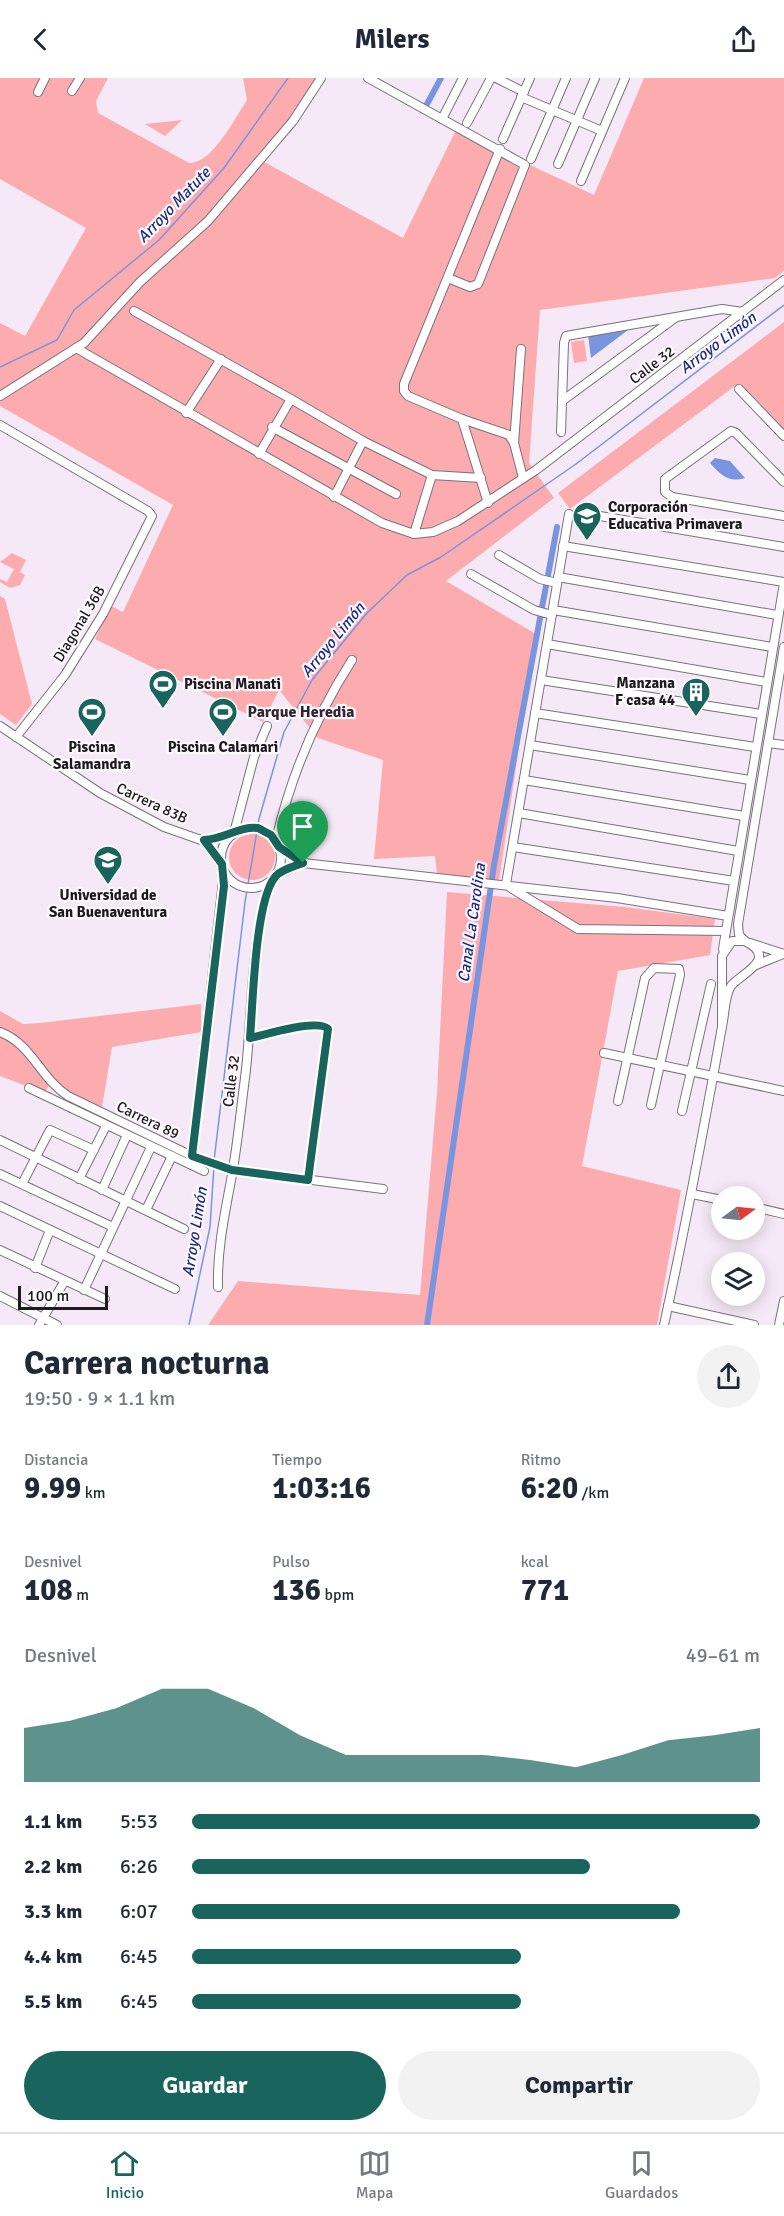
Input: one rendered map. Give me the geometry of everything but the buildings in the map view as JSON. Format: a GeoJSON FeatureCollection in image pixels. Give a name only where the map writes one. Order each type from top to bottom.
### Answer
{"type":"FeatureCollection","features":[{"type":"Feature","properties":{"kind":"street"},"geometry":{"type":"LineString","coordinates":[[38,92],[45,78]]}},
{"type":"Feature","properties":{"kind":"street"},"geometry":{"type":"LineString","coordinates":[[72,91],[80,78]]}},
{"type":"Feature","properties":{"kind":"street"},"geometry":{"type":"LineString","coordinates":[[0,396],[76,348],[140,282],[227,200],[293,121],[321,78]]}},
{"type":"Feature","properties":{"kind":"street"},"geometry":{"type":"LineString","coordinates":[[368,78],[522,161],[524,170],[475,287],[448,278]]}},
{"type":"Feature","properties":{"kind":"street"},"geometry":{"type":"LineString","coordinates":[[442,119],[463,78]]}},
{"type":"Feature","properties":{"kind":"street"},"geometry":{"type":"LineString","coordinates":[[467,123],[491,78]]}},
{"type":"Feature","properties":{"kind":"street"},"geometry":{"type":"LineString","coordinates":[[496,78],[552,110],[602,131]]}},
{"type":"Feature","properties":{"kind":"street"},"geometry":{"type":"LineString","coordinates":[[503,139],[530,78]]}},
{"type":"Feature","properties":{"kind":"street"},"geometry":{"type":"LineString","coordinates":[[531,159],[566,78]]}},
{"type":"Feature","properties":{"kind":"street"},"geometry":{"type":"LineString","coordinates":[[558,164],[595,78]]}},
{"type":"Feature","properties":{"kind":"street"},"geometry":{"type":"LineString","coordinates":[[581,181],[625,78]]}},
{"type":"Feature","properties":{"kind":"street"},"geometry":{"type":"LineString","coordinates":[[500,149],[404,384],[404,391],[408,396],[462,420],[509,435],[514,443],[523,478]]}},
{"type":"Feature","properties":{"kind":"street","name":"Calle 32"},"geometry":{"type":"LineString","coordinates":[[414,534],[434,532],[488,502],[536,470],[784,280]]}},
{"type":"Feature","properties":{"kind":"street"},"geometry":{"type":"LineString","coordinates":[[561,432],[566,336],[722,309],[743,312]]}},
{"type":"Feature","properties":{"kind":"street"},"geometry":{"type":"LineString","coordinates":[[134,311],[363,441],[432,475],[481,478]]}},
{"type":"Feature","properties":{"kind":"street"},"geometry":{"type":"LineString","coordinates":[[562,401],[677,317]]}},
{"type":"Feature","properties":{"kind":"street"},"geometry":{"type":"LineString","coordinates":[[76,348],[186,413],[382,523],[414,534],[432,475]]}},
{"type":"Feature","properties":{"kind":"street"},"geometry":{"type":"LineString","coordinates":[[514,443],[521,349]]}},
{"type":"Feature","properties":{"kind":"street"},"geometry":{"type":"LineString","coordinates":[[186,413],[221,359]]}},
{"type":"Feature","properties":{"kind":"street"},"geometry":{"type":"LineString","coordinates":[[740,389],[784,436]]}},
{"type":"Feature","properties":{"kind":"street"},"geometry":{"type":"LineString","coordinates":[[258,454],[272,427],[291,399]]}},
{"type":"Feature","properties":{"kind":"street"},"geometry":{"type":"LineString","coordinates":[[462,420],[488,502]]}},
{"type":"Feature","properties":{"kind":"street","name":"Diagonal 36B"},"geometry":{"type":"LineString","coordinates":[[0,425],[148,511],[152,516],[103,614],[65,675],[16,737]]}},
{"type":"Feature","properties":{"kind":"street"},"geometry":{"type":"LineString","coordinates":[[272,427],[396,494]]}},
{"type":"Feature","properties":{"kind":"street"},"geometry":{"type":"LineString","coordinates":[[784,482],[736,433],[731,431],[688,461],[665,479],[663,484],[665,492],[672,497],[784,516]]}},
{"type":"Feature","properties":{"kind":"street"},"geometry":{"type":"LineString","coordinates":[[334,497],[363,441]]}},
{"type":"Feature","properties":{"kind":"street"},"geometry":{"type":"LineString","coordinates":[[582,513],[784,547]]}},
{"type":"Feature","properties":{"kind":"street"},"geometry":{"type":"LineString","coordinates":[[503,884],[513,847],[547,644],[551,580],[563,546],[569,514]]}},
{"type":"Feature","properties":{"kind":"street"},"geometry":{"type":"LineString","coordinates":[[563,546],[784,582],[768,667],[723,950],[722,1027]]}},
{"type":"Feature","properties":{"kind":"street"},"geometry":{"type":"LineString","coordinates":[[499,555],[551,580],[777,615]]}},
{"type":"Feature","properties":{"kind":"street"},"geometry":{"type":"LineString","coordinates":[[471,574],[534,610],[772,647]]}},
{"type":"Feature","properties":{"kind":"street"},"geometry":{"type":"LineString","coordinates":[[547,644],[766,682]]}},
{"type":"Feature","properties":{"kind":"street"},"geometry":{"type":"LineString","coordinates":[[756,965],[757,954],[740,935],[738,924],[784,647]]}},
{"type":"Feature","properties":{"kind":"street"},"geometry":{"type":"LineString","coordinates":[[275,877],[281,861],[278,843],[289,786],[330,695],[352,660]]}},
{"type":"Feature","properties":{"kind":"street"},"geometry":{"type":"LineString","coordinates":[[768,667],[780,669]]}},
{"type":"Feature","properties":{"kind":"street"},"geometry":{"type":"LineString","coordinates":[[541,680],[761,714]]}},
{"type":"Feature","properties":{"kind":"street"},"geometry":{"type":"LineString","coordinates":[[535,713],[755,747]]}},
{"type":"Feature","properties":{"kind":"street","name":"Carrera 83B"},"geometry":{"type":"LineString","coordinates":[[0,726],[133,812],[164,827],[204,840],[232,834]]}},
{"type":"Feature","properties":{"kind":"street"},"geometry":{"type":"LineString","coordinates":[[223,868],[222,849],[232,834],[254,757],[267,726]]}},
{"type":"Feature","properties":{"kind":"street"},"geometry":{"type":"LineString","coordinates":[[768,743],[784,745]]}},
{"type":"Feature","properties":{"kind":"street"},"geometry":{"type":"LineString","coordinates":[[530,745],[750,780]]}},
{"type":"Feature","properties":{"kind":"street"},"geometry":{"type":"LineString","coordinates":[[524,780],[744,816]]}},
{"type":"Feature","properties":{"kind":"street"},"geometry":{"type":"LineString","coordinates":[[519,813],[738,851]]}},
{"type":"Feature","properties":{"kind":"street"},"geometry":{"type":"LineString","coordinates":[[232,834],[243,829],[265,831],[303,863],[503,884],[728,916]]}},
{"type":"Feature","properties":{"kind":"street"},"geometry":{"type":"LineString","coordinates":[[204,840],[237,885],[255,888],[303,863]]}},
{"type":"Feature","properties":{"kind":"street"},"geometry":{"type":"LineString","coordinates":[[513,847],[734,881]]}},
{"type":"Feature","properties":{"kind":"street","name":"Calle 32"},"geometry":{"type":"LineString","coordinates":[[195,1157],[223,868]]}},
{"type":"Feature","properties":{"kind":"street","name":"Calle 32"},"geometry":{"type":"LineString","coordinates":[[218,1287],[219,1237],[250,1038],[258,945],[265,903],[275,877]]}},
{"type":"Feature","properties":{"kind":"street"},"geometry":{"type":"LineString","coordinates":[[503,884],[578,929],[726,931]]}},
{"type":"Feature","properties":{"kind":"street"},"geometry":{"type":"LineString","coordinates":[[723,950],[732,941],[747,942],[784,954]]}},
{"type":"Feature","properties":{"kind":"street"},"geometry":{"type":"LineString","coordinates":[[664,1325],[715,1077],[730,987],[756,965],[784,954]]}},
{"type":"Feature","properties":{"kind":"street"},"geometry":{"type":"LineString","coordinates":[[722,962],[732,975],[743,976]]}},
{"type":"Feature","properties":{"kind":"street"},"geometry":{"type":"LineString","coordinates":[[618,1101],[649,971],[669,967],[679,969],[680,975],[651,1105]]}},
{"type":"Feature","properties":{"kind":"street"},"geometry":{"type":"LineString","coordinates":[[682,1111],[711,984]]}},
{"type":"Feature","properties":{"kind":"street"},"geometry":{"type":"LineString","coordinates":[[250,1038],[306,1026],[320,1025],[328,1029],[308,1180]]}},
{"type":"Feature","properties":{"kind":"street","name":"Carrera 89"},"geometry":{"type":"LineString","coordinates":[[0,1032],[22,1044],[50,1083],[68,1096],[195,1157],[230,1169],[383,1189]]}},
{"type":"Feature","properties":{"kind":"street"},"geometry":{"type":"LineString","coordinates":[[604,1053],[627,1056],[784,1091]]}},
{"type":"Feature","properties":{"kind":"street"},"geometry":{"type":"LineString","coordinates":[[29,1088],[204,1171]]}},
{"type":"Feature","properties":{"kind":"street"},"geometry":{"type":"LineString","coordinates":[[79,1179],[106,1126]]}},
{"type":"Feature","properties":{"kind":"street"},"geometry":{"type":"LineString","coordinates":[[22,1184],[50,1130],[94,1150]]}},
{"type":"Feature","properties":{"kind":"street"},"geometry":{"type":"LineString","coordinates":[[102,1190],[127,1135]]}},
{"type":"Feature","properties":{"kind":"street"},"geometry":{"type":"LineString","coordinates":[[0,1140],[184,1229]]}},
{"type":"Feature","properties":{"kind":"street"},"geometry":{"type":"LineString","coordinates":[[84,1290],[151,1147]]}},
{"type":"Feature","properties":{"kind":"street"},"geometry":{"type":"LineString","coordinates":[[146,1210],[172,1156]]}},
{"type":"Feature","properties":{"kind":"street"},"geometry":{"type":"LineString","coordinates":[[0,1174],[112,1227]]}},
{"type":"Feature","properties":{"kind":"street"},"geometry":{"type":"LineString","coordinates":[[692,1194],[711,1198]]}},
{"type":"Feature","properties":{"kind":"street"},"geometry":{"type":"LineString","coordinates":[[0,1206],[175,1289]]}},
{"type":"Feature","properties":{"kind":"street"},"geometry":{"type":"LineString","coordinates":[[765,1210],[784,1214]]}},
{"type":"Feature","properties":{"kind":"street"},"geometry":{"type":"LineString","coordinates":[[36,1268],[50,1230]]}},
{"type":"Feature","properties":{"kind":"street"},"geometry":{"type":"LineString","coordinates":[[0,1251],[105,1299]]}},
{"type":"Feature","properties":{"kind":"street"},"geometry":{"type":"LineString","coordinates":[[41,1321],[64,1282]]}},
{"type":"Feature","properties":{"kind":"street"},"geometry":{"type":"LineString","coordinates":[[0,1296],[41,1321],[57,1325]]}},
{"type":"Feature","properties":{"kind":"street"},"geometry":{"type":"LineString","coordinates":[[778,1325],[784,1301]]}},
{"type":"Feature","properties":{"kind":"street"},"geometry":{"type":"LineString","coordinates":[[668,1306],[754,1325]]}},
{"type":"Feature","properties":{"kind":"shaded area"},"geometry":{"type":"Polygon","coordinates":[[[0,78],[108,78],[96,101],[98,113],[189,163],[198,161],[214,148],[247,100],[243,78],[318,78],[303,107],[257,158],[403,238],[456,130],[594,195],[644,78],[784,78],[784,271],[775,278],[540,310],[529,463],[554,498],[446,581],[536,634],[499,881],[437,874],[435,856],[374,859],[383,760],[318,738],[279,690],[263,722],[95,639],[111,606],[123,612],[173,505],[0,406],[0,323],[25,336],[86,228],[0,179],[0,78]]]}},
{"type":"Feature","properties":{"kind":"shaded area"},"geometry":{"type":"Polygon","coordinates":[[[182,120],[165,136],[145,124],[182,120]]]}},
{"type":"Feature","properties":{"kind":"shaded area"},"geometry":{"type":"Polygon","coordinates":[[[784,322],[784,429],[741,384],[735,386],[570,509],[558,493],[784,322]]]}},
{"type":"Feature","properties":{"kind":"shaded area"},"geometry":{"type":"Polygon","coordinates":[[[584,340],[587,361],[574,363],[571,342],[584,340]]]}},
{"type":"Feature","properties":{"kind":"shaded area"},"geometry":{"type":"Polygon","coordinates":[[[12,553],[26,560],[20,572],[25,575],[20,585],[10,588],[0,582],[0,579],[7,582],[14,569],[0,562],[12,553]]]}},
{"type":"Feature","properties":{"kind":"shaded area"},"geometry":{"type":"Polygon","coordinates":[[[0,596],[5,599],[32,704],[16,725],[0,714],[0,596]]]}},
{"type":"Feature","properties":{"kind":"shaded area"},"geometry":{"type":"Polygon","coordinates":[[[252,834],[268,841],[275,857],[268,873],[252,880],[236,873],[229,857],[236,841],[252,834]]]}},
{"type":"Feature","properties":{"kind":"shaded area"},"geometry":{"type":"Polygon","coordinates":[[[447,892],[625,907],[715,919],[710,955],[618,971],[582,1166],[681,1190],[657,1325],[208,1325],[238,1281],[420,1295],[437,1093],[447,892]]]}},
{"type":"Feature","properties":{"kind":"shaded area"},"geometry":{"type":"Polygon","coordinates":[[[201,1004],[201,1032],[112,1047],[102,1107],[50,1083],[45,1093],[0,1076],[0,1011],[23,1024],[201,1004]]]}},
{"type":"Feature","properties":{"kind":"water"},"geometry":{"type":"Polygon","coordinates":[[[628,330],[591,358],[588,335],[628,330]]]}},
{"type":"Feature","properties":{"kind":"water"},"geometry":{"type":"Polygon","coordinates":[[[715,458],[730,461],[745,478],[729,479],[721,474],[710,463],[715,458]]]}},
{"type":"Feature","properties":{"kind":"waterway","name":"Arroyo Matute"},"geometry":{"type":"LineString","coordinates":[[0,367],[57,340],[74,310],[159,240],[224,168],[288,78]]}},
{"type":"Feature","properties":{"kind":"waterway"},"geometry":{"type":"LineString","coordinates":[[427,104],[441,78]]}},
{"type":"Feature","properties":{"kind":"waterway","name":"Arroyo Limón"},"geometry":{"type":"LineString","coordinates":[[214,1161],[245,902],[259,819],[284,732],[312,680],[367,613],[407,575],[441,557],[576,464],[784,305]]}},
{"type":"Feature","properties":{"kind":"waterway","name":"Canal La Carolina"},"geometry":{"type":"LineString","coordinates":[[427,1325],[494,865],[557,527]]}},
{"type":"Feature","properties":{"kind":"waterway","name":"Arroyo Limón"},"geometry":{"type":"LineString","coordinates":[[189,1325],[210,1227],[214,1166]]}},
{"type":"Feature","properties":{"kind":"place","name":"Corporación Educativa Primavera"},"geometry":{"type":"Point","coordinates":[587,542]}},
{"type":"Feature","properties":{"kind":"place","name":"Piscina Manati"},"geometry":{"type":"Point","coordinates":[163,710]}},
{"type":"Feature","properties":{"kind":"place","name":"Manzana F casa 44"},"geometry":{"type":"Point","coordinates":[696,718]}},
{"type":"Feature","properties":{"kind":"place","name":"Piscina Salamandra"},"geometry":{"type":"Point","coordinates":[92,738]}},
{"type":"Feature","properties":{"kind":"place","name":"Piscina Calamari"},"geometry":{"type":"Point","coordinates":[223,738]}},
{"type":"Feature","properties":{"kind":"place","name":"Universidad de San Buenaventura"},"geometry":{"type":"Point","coordinates":[108,886]}},
{"type":"Feature","properties":{"kind":"district","name":"Parque Heredia"},"geometry":{"type":"Point","coordinates":[301,712]}},
{"type":"Feature","properties":{"kind":"route"},"geometry":{"type":"LineString","coordinates":[[250,827],[258,828],[271,835],[279,847],[303,863],[276,875],[268,891],[258,945],[250,1038],[306,1026],[324,1025],[328,1029],[308,1180],[232,1170],[192,1156],[224,886],[222,864],[204,840],[224,838],[250,827]]}}]}
